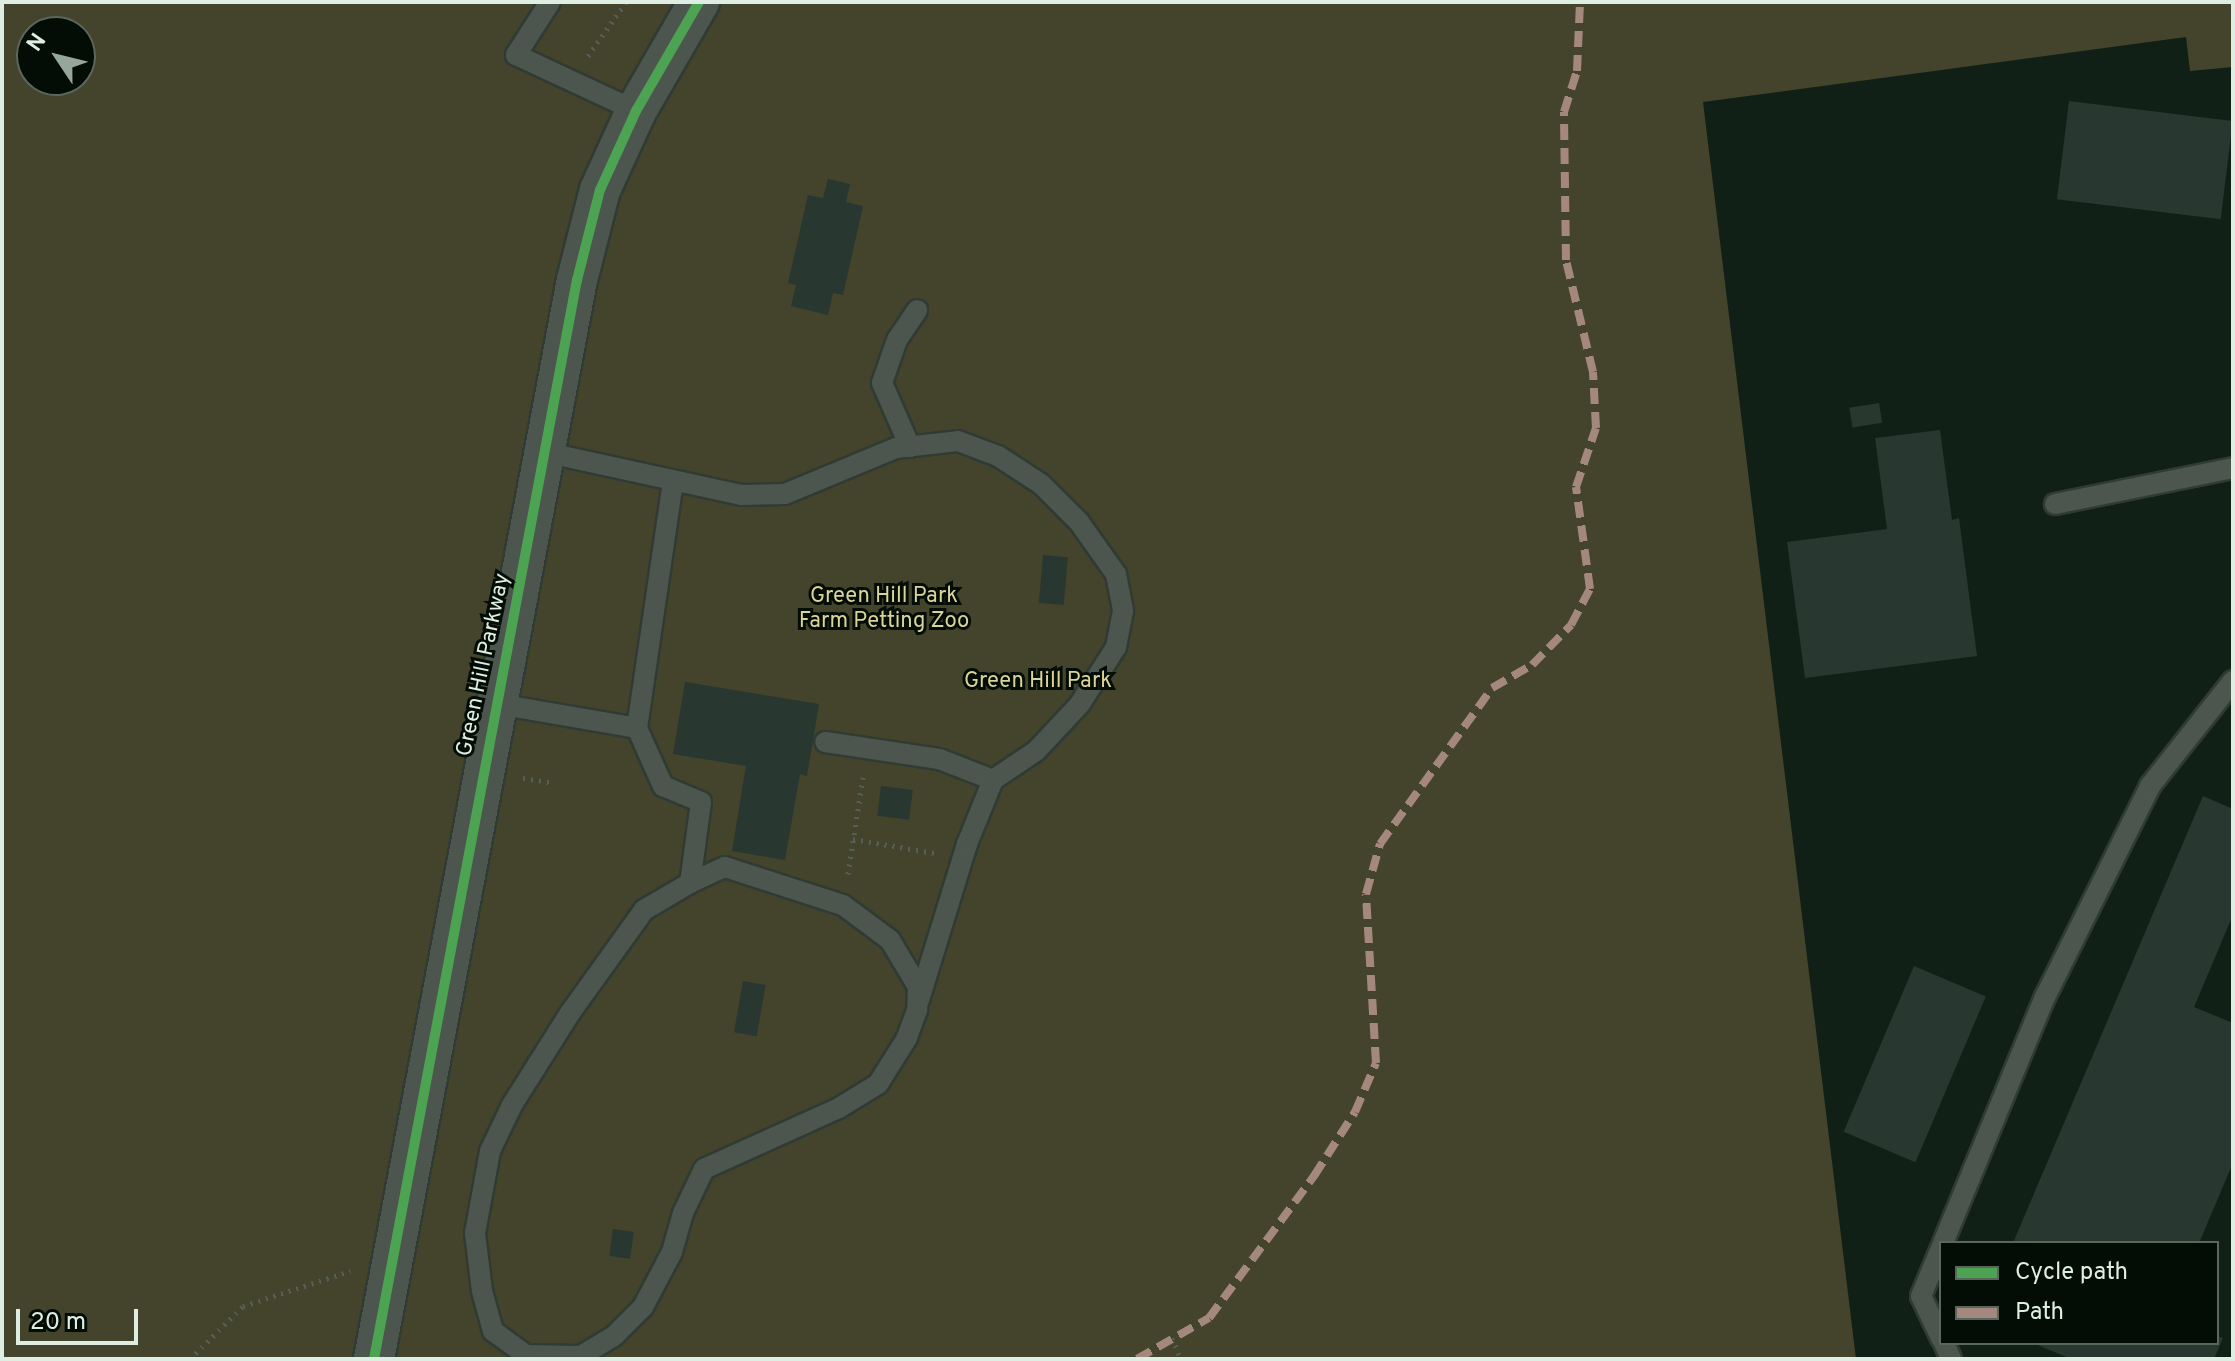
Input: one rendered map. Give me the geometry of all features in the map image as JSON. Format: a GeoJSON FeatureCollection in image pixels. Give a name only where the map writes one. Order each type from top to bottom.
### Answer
{"type":"FeatureCollection","features":[{"type":"Feature","properties":{"kind":"street","name":"Green Hill Parkway"},"geometry":{"type":"LineString","coordinates":[[374,1359],[577,280],[600,190],[636,111],[699,2]]}},
{"type":"Feature","properties":{"kind":"lane"},"geometry":{"type":"LineString","coordinates":[[550,2],[516,55],[636,111]]}},
{"type":"Feature","properties":{"kind":"lane"},"geometry":{"type":"LineString","coordinates":[[910,447],[882,383],[897,340],[917,310]]}},
{"type":"Feature","properties":{"kind":"lane"},"geometry":{"type":"LineString","coordinates":[[544,452],[741,495],[785,494],[896,448],[958,441],[998,456],[1041,484],[1079,522],[1116,574],[1123,611],[1116,647],[1080,704],[1036,751],[993,780],[963,858],[917,1008],[907,1038],[878,1084],[839,1108],[704,1169],[683,1213],[672,1252],[643,1307],[614,1336],[581,1356],[526,1355],[493,1331],[482,1291],[475,1233],[490,1151],[512,1105],[644,910],[725,867],[843,905],[890,940],[918,987],[917,1008]]}},
{"type":"Feature","properties":{"kind":"lane"},"geometry":{"type":"LineString","coordinates":[[2055,504],[2233,468]]}},
{"type":"Feature","properties":{"kind":"lane"},"geometry":{"type":"LineString","coordinates":[[673,482],[637,728],[663,786],[701,802],[690,883]]}},
{"type":"Feature","properties":{"kind":"lane"},"geometry":{"type":"LineString","coordinates":[[1944,1241],[2045,997],[2150,786],[2233,681]]}},
{"type":"Feature","properties":{"kind":"lane"},"geometry":{"type":"LineString","coordinates":[[498,704],[637,728]]}},
{"type":"Feature","properties":{"kind":"lane"},"geometry":{"type":"LineString","coordinates":[[825,742],[939,759],[993,780]]}},
{"type":"Feature","properties":{"kind":"lane"},"geometry":{"type":"LineString","coordinates":[[1939,1253],[1921,1296],[1939,1334]]}},
{"type":"Feature","properties":{"kind":"path"},"geometry":{"type":"LineString","coordinates":[[587,57],[626,2]]}},
{"type":"Feature","properties":{"kind":"path"},"geometry":{"type":"LineString","coordinates":[[843,905],[868,749]]}},
{"type":"Feature","properties":{"kind":"path"},"geometry":{"type":"LineString","coordinates":[[853,839],[963,858]]}},
{"type":"Feature","properties":{"kind":"path"},"geometry":{"type":"LineString","coordinates":[[190,1359],[243,1306],[352,1270]]}},
{"type":"Feature","properties":{"kind":"path"},"geometry":{"type":"LineString","coordinates":[[1172,1338],[1181,1359]]}},
{"type":"Feature","properties":{"kind":"green space","name":"Green Hill Park"},"geometry":{"type":"Polygon","coordinates":[[[2,2],[2233,2],[2233,67],[2190,71],[2186,37],[1703,102],[1856,1359],[2,1359],[2,2]]]}},
{"type":"Feature","properties":{"kind":"building"},"geometry":{"type":"Polygon","coordinates":[[[2069,101],[2233,121],[2221,219],[2057,199],[2069,101]]]}},
{"type":"Feature","properties":{"kind":"building"},"geometry":{"type":"Polygon","coordinates":[[[828,179],[850,184],[846,202],[863,206],[843,295],[833,293],[828,315],[791,306],[796,285],[788,283],[808,195],[823,198],[828,179]]]}},
{"type":"Feature","properties":{"kind":"building"},"geometry":{"type":"Polygon","coordinates":[[[1879,403],[1882,423],[1852,427],[1849,408],[1879,403]]]}},
{"type":"Feature","properties":{"kind":"building"},"geometry":{"type":"Polygon","coordinates":[[[1940,430],[1952,520],[1959,518],[1977,656],[1805,678],[1787,542],[1887,529],[1875,438],[1940,430]]]}},
{"type":"Feature","properties":{"kind":"building"},"geometry":{"type":"Polygon","coordinates":[[[1043,555],[1068,557],[1064,605],[1039,603],[1043,555]]]}},
{"type":"Feature","properties":{"kind":"building"},"geometry":{"type":"Polygon","coordinates":[[[685,682],[819,704],[807,776],[800,774],[785,860],[732,851],[746,766],[673,754],[685,682]]]}},
{"type":"Feature","properties":{"kind":"building"},"geometry":{"type":"Polygon","coordinates":[[[881,786],[913,790],[909,820],[877,816],[881,786]]]}},
{"type":"Feature","properties":{"kind":"building"},"geometry":{"type":"Polygon","coordinates":[[[2203,796],[2233,809],[2233,915],[2194,1007],[2233,1023],[2233,1163],[2200,1241],[2014,1241],[2203,796]]]}},
{"type":"Feature","properties":{"kind":"building"},"geometry":{"type":"Polygon","coordinates":[[[1914,966],[1986,996],[1915,1162],[1844,1132],[1914,966]]]}},
{"type":"Feature","properties":{"kind":"building"},"geometry":{"type":"Polygon","coordinates":[[[743,981],[766,985],[757,1036],[734,1032],[743,981]]]}},
{"type":"Feature","properties":{"kind":"building"},"geometry":{"type":"Polygon","coordinates":[[[613,1229],[634,1232],[630,1259],[609,1256],[613,1229]]]}},
{"type":"Feature","properties":{"kind":"building"},"geometry":{"type":"Polygon","coordinates":[[[2219,1337],[2223,1338],[2214,1359],[2071,1359],[2038,1345],[2219,1345],[2219,1337]]]}},
{"type":"Feature","properties":{"kind":"marked path"},"geometry":{"type":"LineString","coordinates":[[1137,1359],[1209,1318],[1314,1176],[1355,1112],[1376,1063],[1366,894],[1380,844],[1492,688],[1532,665],[1571,625],[1590,589],[1576,487],[1596,428],[1593,372],[1566,260],[1564,112],[1577,71],[1580,2]]}},
{"type":"Feature","properties":{"kind":"cycle path"},"geometry":{"type":"LineString","coordinates":[[374,1359],[577,280],[600,190],[636,111],[699,2]]}},
{"type":"Feature","properties":{"kind":"park label","name":"Green Hill Park Farm Petting Zoo"},"geometry":{"type":"Point","coordinates":[884,608]}}]}
